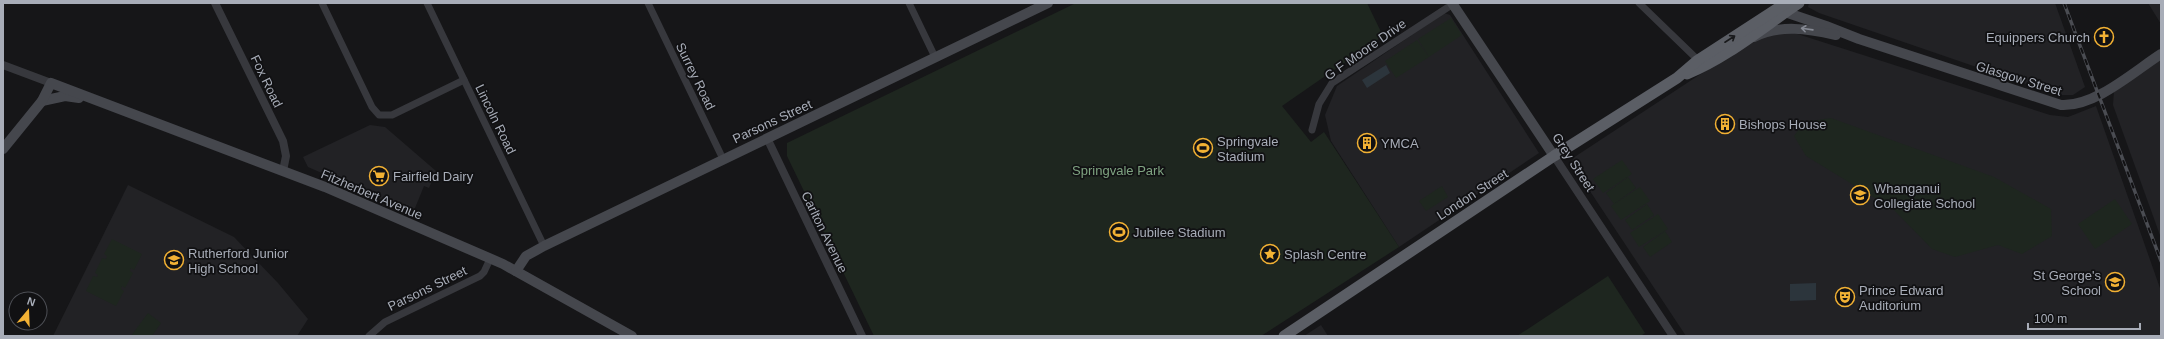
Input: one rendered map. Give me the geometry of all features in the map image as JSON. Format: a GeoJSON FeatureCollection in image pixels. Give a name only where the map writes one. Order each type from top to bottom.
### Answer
{"type":"FeatureCollection","features":[{"type":"Feature","properties":{"kind":"highway","name":"London Street"},"geometry":{"type":"LineString","coordinates":[[1284,336],[1554,156],[1677,78],[1698,60],[1783,8],[1799,3]]}},
{"type":"Feature","properties":{"kind":"highway","name":"London Street"},"geometry":{"type":"LineString","coordinates":[[1677,78],[1703,67],[1736,47],[1783,8]]}},
{"type":"Feature","properties":{"kind":"main road","name":"Parsons Street"},"geometry":{"type":"LineString","coordinates":[[516,271],[526,256],[544,246],[723,158],[1048,3]]}},
{"type":"Feature","properties":{"kind":"main road","name":"Grey Street"},"geometry":{"type":"LineString","coordinates":[[1453,3],[1554,156]]}},
{"type":"Feature","properties":{"kind":"main road"},"geometry":{"type":"LineString","coordinates":[[1802,3],[1803,12],[1807,19]]}},
{"type":"Feature","properties":{"kind":"main road","name":"Glasgow Street"},"geometry":{"type":"LineString","coordinates":[[1783,8],[1859,40],[2044,101],[2071,106],[2094,98],[2161,54]]}},
{"type":"Feature","properties":{"kind":"main road","name":"Glasgow Street"},"geometry":{"type":"LineString","coordinates":[[1736,47],[1767,32],[1795,28],[1859,40]]}},
{"type":"Feature","properties":{"kind":"main road","name":"Fitzherbert Avenue"},"geometry":{"type":"LineString","coordinates":[[51,83],[326,187],[516,271],[632,336]]}},
{"type":"Feature","properties":{"kind":"main road"},"geometry":{"type":"LineString","coordinates":[[3,148],[42,101],[51,83]]}},
{"type":"Feature","properties":{"kind":"main road","name":"Fitzherbert Avenue"},"geometry":{"type":"LineString","coordinates":[[42,101],[65,96],[90,99]]}},
{"type":"Feature","properties":{"kind":"street","name":"Fox Road"},"geometry":{"type":"LineString","coordinates":[[215,3],[283,141],[286,156],[283,171]]}},
{"type":"Feature","properties":{"kind":"street"},"geometry":{"type":"LineString","coordinates":[[322,3],[372,107],[379,115],[392,115],[464,80]]}},
{"type":"Feature","properties":{"kind":"street","name":"Lincoln Road"},"geometry":{"type":"LineString","coordinates":[[427,3],[544,246]]}},
{"type":"Feature","properties":{"kind":"street","name":"Surrey Road"},"geometry":{"type":"LineString","coordinates":[[648,3],[723,158]]}},
{"type":"Feature","properties":{"kind":"street"},"geometry":{"type":"LineString","coordinates":[[910,3],[935,57]]}},
{"type":"Feature","properties":{"kind":"street","name":"G F Moore Drive"},"geometry":{"type":"LineString","coordinates":[[1312,130],[1319,104],[1332,83],[1453,3]]}},
{"type":"Feature","properties":{"kind":"street"},"geometry":{"type":"LineString","coordinates":[[1639,3],[1698,60]]}},
{"type":"Feature","properties":{"kind":"street","name":"Fitzherbert Avenue"},"geometry":{"type":"LineString","coordinates":[[3,65],[51,83]]}},
{"type":"Feature","properties":{"kind":"street","name":"Carlton Avenue"},"geometry":{"type":"LineString","coordinates":[[767,138],[862,336]]}},
{"type":"Feature","properties":{"kind":"street","name":"Grey Street"},"geometry":{"type":"LineString","coordinates":[[1554,156],[1673,336]]}},
{"type":"Feature","properties":{"kind":"street","name":"Parsons Street"},"geometry":{"type":"LineString","coordinates":[[370,336],[386,322],[480,276],[484,272],[490,259]]}},
{"type":"Feature","properties":{"kind":"shaded area"},"geometry":{"type":"Polygon","coordinates":[[[1809,3],[2055,3],[2085,87],[2073,95],[2058,95],[1819,13],[1808,7],[1809,3]]]}},
{"type":"Feature","properties":{"kind":"shaded area"},"geometry":{"type":"Polygon","coordinates":[[[2148,3],[2161,3],[2161,24],[2148,3]]]}},
{"type":"Feature","properties":{"kind":"shaded area"},"geometry":{"type":"Polygon","coordinates":[[[1444,13],[1450,15],[1539,153],[1399,247],[1331,141],[1325,115],[1337,86],[1444,13]]]}},
{"type":"Feature","properties":{"kind":"shaded area","name":"Whanganui Collegiate School"},"geometry":{"type":"Polygon","coordinates":[[[1785,30],[2050,115],[2068,117],[2096,106],[2161,291],[2161,336],[1686,336],[1572,164],[1573,158],[1760,35],[1785,30]]]}},
{"type":"Feature","properties":{"kind":"shaded area"},"geometry":{"type":"Polygon","coordinates":[[[2161,59],[2161,238],[2113,105],[2114,91],[2161,59]]]}},
{"type":"Feature","properties":{"kind":"shaded area"},"geometry":{"type":"Polygon","coordinates":[[[1386,65],[1390,73],[1367,88],[1362,80],[1386,65]]]}},
{"type":"Feature","properties":{"kind":"shaded area"},"geometry":{"type":"Polygon","coordinates":[[[370,125],[385,127],[436,171],[429,188],[424,186],[413,213],[308,167],[303,157],[370,125]]]}},
{"type":"Feature","properties":{"kind":"shaded area","name":"Rutherford Junior High School"},"geometry":{"type":"Polygon","coordinates":[[[128,185],[234,237],[278,283],[308,319],[297,336],[53,336],[128,185]]]}},
{"type":"Feature","properties":{"kind":"shaded area"},"geometry":{"type":"Polygon","coordinates":[[[1816,283],[1816,300],[1790,301],[1790,284],[1816,283]]]}},
{"type":"Feature","properties":{"kind":"shaded area"},"geometry":{"type":"Polygon","coordinates":[[[1321,325],[1328,336],[1304,336],[1321,325]]]}},
{"type":"Feature","properties":{"kind":"green space","name":"Springvale Park"},"geometry":{"type":"Polygon","coordinates":[[[1076,3],[1367,3],[1383,36],[1282,106],[1311,142],[1324,132],[1399,247],[1261,336],[874,336],[787,156],[787,143],[1076,3]]]}},
{"type":"Feature","properties":{"kind":"green space"},"geometry":{"type":"Polygon","coordinates":[[[1451,18],[1462,35],[1429,57],[1418,39],[1451,18]]]}},
{"type":"Feature","properties":{"kind":"green space"},"geometry":{"type":"Polygon","coordinates":[[[1417,40],[1429,57],[1396,78],[1385,61],[1417,40]]]}},
{"type":"Feature","properties":{"kind":"green space"},"geometry":{"type":"Polygon","coordinates":[[[1831,118],[1994,177],[2051,209],[2052,236],[2022,254],[1998,245],[1955,257],[1932,249],[1893,209],[1806,156],[1794,136],[1804,122],[1831,118]]]}},
{"type":"Feature","properties":{"kind":"green space"},"geometry":{"type":"Polygon","coordinates":[[[1622,160],[1632,174],[1603,193],[1593,179],[1622,160]]]}},
{"type":"Feature","properties":{"kind":"green space"},"geometry":{"type":"Polygon","coordinates":[[[1628,177],[1636,188],[1614,204],[1606,193],[1628,177]]]}},
{"type":"Feature","properties":{"kind":"green space"},"geometry":{"type":"Polygon","coordinates":[[[1442,186],[1448,197],[1426,211],[1419,201],[1442,186]]]}},
{"type":"Feature","properties":{"kind":"green space"},"geometry":{"type":"Polygon","coordinates":[[[1640,187],[1650,201],[1621,220],[1611,206],[1640,187]]]}},
{"type":"Feature","properties":{"kind":"green space"},"geometry":{"type":"Polygon","coordinates":[[[2115,199],[2132,224],[2095,249],[2078,224],[2115,199]]]}},
{"type":"Feature","properties":{"kind":"green space"},"geometry":{"type":"Polygon","coordinates":[[[1647,204],[1654,215],[1632,230],[1625,220],[1647,204]]]}},
{"type":"Feature","properties":{"kind":"green space"},"geometry":{"type":"Polygon","coordinates":[[[1658,214],[1668,229],[1639,247],[1630,233],[1658,214]]]}},
{"type":"Feature","properties":{"kind":"green space"},"geometry":{"type":"Polygon","coordinates":[[[1665,231],[1672,242],[1650,257],[1643,247],[1665,231]]]}},
{"type":"Feature","properties":{"kind":"green space"},"geometry":{"type":"Polygon","coordinates":[[[112,239],[142,254],[134,270],[131,268],[130,271],[133,273],[125,288],[122,286],[121,289],[124,291],[116,306],[86,291],[93,276],[97,277],[98,275],[95,273],[102,258],[106,259],[107,256],[104,254],[112,239]]]}},
{"type":"Feature","properties":{"kind":"green space"},"geometry":{"type":"Polygon","coordinates":[[[1608,276],[1645,333],[1641,336],[1517,336],[1608,276]]]}},
{"type":"Feature","properties":{"kind":"green space"},"geometry":{"type":"Polygon","coordinates":[[[148,313],[161,323],[152,336],[131,336],[148,313]]]}},
{"type":"Feature","properties":{"kind":"railway"},"geometry":{"type":"LineString","coordinates":[[2064,3],[2161,261]]}},
{"type":"Feature","properties":{"kind":"place","name":"Equippers Church"},"geometry":{"type":"Point","coordinates":[2104,37]}},
{"type":"Feature","properties":{"kind":"place","name":"Bishops House"},"geometry":{"type":"Point","coordinates":[1725,124]}},
{"type":"Feature","properties":{"kind":"place","name":"YMCA"},"geometry":{"type":"Point","coordinates":[1367,143]}},
{"type":"Feature","properties":{"kind":"place","name":"Springvale Stadium"},"geometry":{"type":"Point","coordinates":[1203,148]}},
{"type":"Feature","properties":{"kind":"place","name":"Fairfield Dairy"},"geometry":{"type":"Point","coordinates":[379,176]}},
{"type":"Feature","properties":{"kind":"place","name":"Whanganui Collegiate School"},"geometry":{"type":"Point","coordinates":[1860,195]}},
{"type":"Feature","properties":{"kind":"place","name":"Jubilee Stadium"},"geometry":{"type":"Point","coordinates":[1119,232]}},
{"type":"Feature","properties":{"kind":"place","name":"Splash Centre"},"geometry":{"type":"Point","coordinates":[1270,254]}},
{"type":"Feature","properties":{"kind":"place","name":"Rutherford Junior High School"},"geometry":{"type":"Point","coordinates":[174,260]}},
{"type":"Feature","properties":{"kind":"place","name":"St George's School"},"geometry":{"type":"Point","coordinates":[2115,282]}},
{"type":"Feature","properties":{"kind":"place","name":"Prince Edward Auditorium"},"geometry":{"type":"Point","coordinates":[1845,297]}}]}
